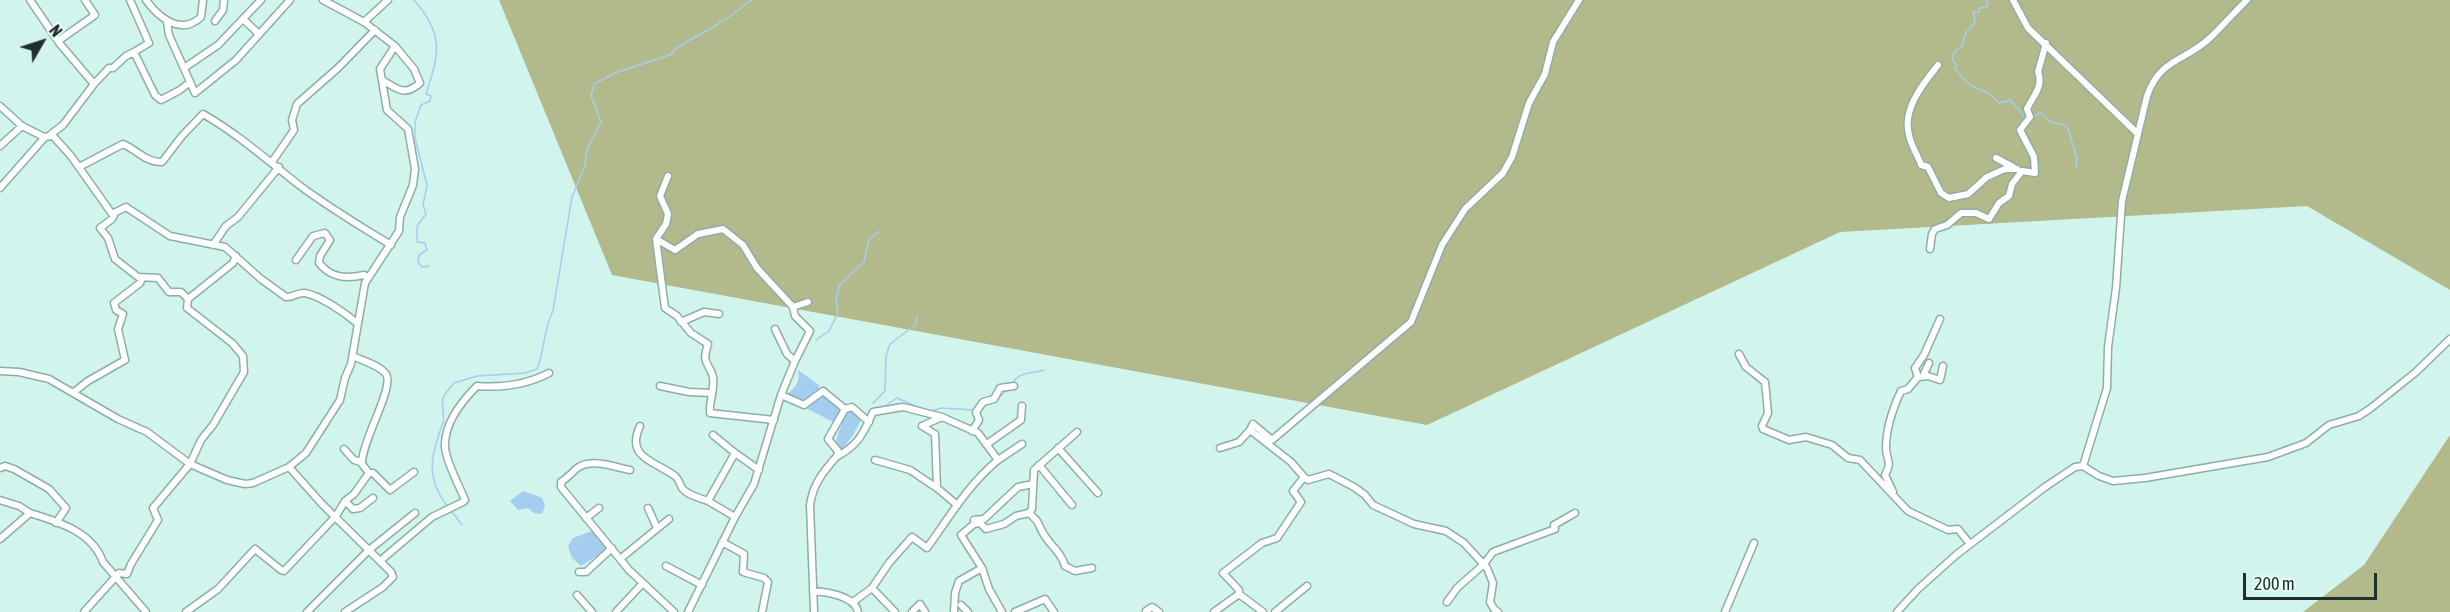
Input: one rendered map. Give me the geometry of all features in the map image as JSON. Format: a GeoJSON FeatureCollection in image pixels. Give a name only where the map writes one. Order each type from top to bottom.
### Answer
{"type":"FeatureCollection","features":[{"type":"Feature","properties":{"kind":"street"},"geometry":{"type":"LineString","coordinates":[[30,0],[58,42],[94,84]]}},
{"type":"Feature","properties":{"kind":"street"},"geometry":{"type":"LineString","coordinates":[[58,42],[95,15],[85,0]]}},
{"type":"Feature","properties":{"kind":"street"},"geometry":{"type":"LineString","coordinates":[[0,188],[47,136],[63,125],[109,68],[113,68],[126,56],[149,43],[130,0]]}},
{"type":"Feature","properties":{"kind":"street"},"geometry":{"type":"LineString","coordinates":[[146,0],[167,22],[179,25],[196,21],[201,17],[203,0]]}},
{"type":"Feature","properties":{"kind":"street"},"geometry":{"type":"LineString","coordinates":[[215,21],[223,10],[224,0]]}},
{"type":"Feature","properties":{"kind":"street"},"geometry":{"type":"LineString","coordinates":[[184,68],[218,45],[261,0]]}},
{"type":"Feature","properties":{"kind":"street"},"geometry":{"type":"LineString","coordinates":[[167,22],[169,35],[195,93],[236,60],[290,0]]}},
{"type":"Feature","properties":{"kind":"street"},"geometry":{"type":"LineString","coordinates":[[323,0],[363,22],[395,46],[414,69],[420,83],[412,90],[404,92],[382,80]]}},
{"type":"Feature","properties":{"kind":"street"},"geometry":{"type":"LineString","coordinates":[[363,22],[388,0]]}},
{"type":"Feature","properties":{"kind":"street"},"geometry":{"type":"LineString","coordinates":[[1220,448],[1239,442],[1253,424],[1272,440],[1412,322],[1434,263],[1451,230],[1465,209],[1490,187],[1508,165],[1529,103],[1545,74],[1553,42],[1579,0]]}},
{"type":"Feature","properties":{"kind":"street"},"geometry":{"type":"LineString","coordinates":[[2013,0],[2028,28],[2138,134]]}},
{"type":"Feature","properties":{"kind":"street"},"geometry":{"type":"LineString","coordinates":[[2083,466],[2106,395],[2108,347],[2120,252],[2122,201],[2147,96],[2155,77],[2170,63],[2209,39],[2247,0]]}},
{"type":"Feature","properties":{"kind":"street"},"geometry":{"type":"LineString","coordinates":[[243,19],[258,34]]}},
{"type":"Feature","properties":{"kind":"street"},"geometry":{"type":"LineString","coordinates":[[272,162],[294,130],[292,120],[297,104],[338,68],[375,30]]}},
{"type":"Feature","properties":{"kind":"street"},"geometry":{"type":"LineString","coordinates":[[1938,65],[1930,73],[1924,87],[1917,92],[1906,120],[1909,138],[1921,165],[1928,167],[1941,193],[1949,198],[1968,194],[1977,188],[1982,179],[2005,169],[2035,173],[2034,157],[2020,130],[2030,117],[2027,109],[2037,91],[2040,77],[2038,72],[2046,44]]}},
{"type":"Feature","properties":{"kind":"street"},"geometry":{"type":"LineString","coordinates":[[0,371],[37,375],[74,392],[118,419],[147,432],[190,464],[227,480],[245,484],[274,475],[289,467],[306,453],[332,416],[340,400],[353,356],[362,289],[367,277],[399,231],[400,217],[413,184],[415,169],[408,129],[387,110],[380,69],[395,46]]}},
{"type":"Feature","properties":{"kind":"street"},"geometry":{"type":"LineString","coordinates":[[134,52],[140,67],[161,100],[190,82]]}},
{"type":"Feature","properties":{"kind":"street"},"geometry":{"type":"LineString","coordinates":[[0,106],[22,126],[56,139],[79,167],[109,212],[114,215]]}},
{"type":"Feature","properties":{"kind":"street"},"geometry":{"type":"LineString","coordinates":[[79,167],[123,144],[144,158],[162,162],[203,114],[254,147],[332,208],[391,245]]}},
{"type":"Feature","properties":{"kind":"street"},"geometry":{"type":"LineString","coordinates":[[0,146],[22,126]]}},
{"type":"Feature","properties":{"kind":"street"},"geometry":{"type":"LineString","coordinates":[[1996,158],[2019,170]]}},
{"type":"Feature","properties":{"kind":"street"},"geometry":{"type":"LineString","coordinates":[[213,245],[227,224],[238,216],[279,167]]}},
{"type":"Feature","properties":{"kind":"street"},"geometry":{"type":"LineString","coordinates":[[1930,249],[1933,231],[1947,225],[1961,213],[1976,213],[1989,219],[1999,203],[2009,196],[2019,170]]}},
{"type":"Feature","properties":{"kind":"street"},"geometry":{"type":"LineString","coordinates":[[668,176],[660,196],[666,207],[668,219],[656,239],[665,308],[677,316],[691,333],[708,344],[705,354],[706,365],[713,378],[710,413],[774,420]]}},
{"type":"Feature","properties":{"kind":"street"},"geometry":{"type":"LineString","coordinates":[[84,612],[119,573],[127,574],[158,520],[153,508],[190,464],[201,440],[213,426],[235,384],[244,372],[243,356],[232,343],[188,308],[188,299],[181,292],[169,292],[158,278],[142,278],[133,274],[115,259],[108,238],[100,228],[126,207],[170,236],[225,247],[261,279],[286,297],[290,298],[302,293],[312,296],[343,311],[357,323]]}},
{"type":"Feature","properties":{"kind":"street"},"geometry":{"type":"LineString","coordinates":[[656,239],[675,250],[698,234],[723,229],[743,245],[757,268],[793,308],[795,316],[810,331],[782,395],[754,484],[722,542],[688,612]]}},
{"type":"Feature","properties":{"kind":"street"},"geometry":{"type":"LineString","coordinates":[[296,260],[313,236],[325,233],[330,240],[320,256],[319,263],[324,269],[328,273],[344,278],[364,275],[367,277]]}},
{"type":"Feature","properties":{"kind":"street"},"geometry":{"type":"LineString","coordinates":[[188,299],[232,263],[236,256]]}},
{"type":"Feature","properties":{"kind":"street"},"geometry":{"type":"LineString","coordinates":[[74,392],[124,360],[118,329],[123,315],[116,310],[114,303],[140,283],[142,278]]}},
{"type":"Feature","properties":{"kind":"street"},"geometry":{"type":"LineString","coordinates":[[793,308],[808,302]]}},
{"type":"Feature","properties":{"kind":"street"},"geometry":{"type":"LineString","coordinates":[[681,322],[704,312],[719,315]]}},
{"type":"Feature","properties":{"kind":"street"},"geometry":{"type":"LineString","coordinates":[[1940,319],[1924,355],[1915,368],[1920,376],[1940,380],[1943,366]]}},
{"type":"Feature","properties":{"kind":"street"},"geometry":{"type":"LineString","coordinates":[[775,329],[787,354],[795,361]]}},
{"type":"Feature","properties":{"kind":"street"},"geometry":{"type":"LineString","coordinates":[[1897,612],[1918,589],[1970,544],[2075,467],[2083,466],[2113,481],[2145,478],[2268,457],[2306,443],[2329,425],[2360,416],[2416,372],[2450,339]]}},
{"type":"Feature","properties":{"kind":"street"},"geometry":{"type":"LineString","coordinates":[[1739,354],[1746,367],[1765,382],[1768,413],[1762,426],[1763,429],[1789,440],[1806,437],[1832,445],[1848,458],[1860,460],[1908,511],[1948,530],[1960,530],[1970,544]]}},
{"type":"Feature","properties":{"kind":"street"},"geometry":{"type":"LineString","coordinates":[[353,356],[385,372],[388,379],[385,399],[370,428],[361,462]]}},
{"type":"Feature","properties":{"kind":"street"},"geometry":{"type":"LineString","coordinates":[[1886,475],[1890,467],[1886,448],[1889,424],[1896,401],[1900,391],[1908,389],[1929,363]]}},
{"type":"Feature","properties":{"kind":"street"},"geometry":{"type":"LineString","coordinates":[[380,561],[432,518],[465,500],[445,449],[446,434],[463,400],[477,386],[496,387],[520,384],[549,373]]}},
{"type":"Feature","properties":{"kind":"street"},"geometry":{"type":"LineString","coordinates":[[660,386],[689,392],[712,393]]}},
{"type":"Feature","properties":{"kind":"street"},"geometry":{"type":"LineString","coordinates":[[972,431],[979,420],[976,412],[983,402],[994,399],[1000,388],[1014,386]]}},
{"type":"Feature","properties":{"kind":"street"},"geometry":{"type":"LineString","coordinates":[[782,395],[804,405],[823,390],[845,409],[852,408],[869,422]]}},
{"type":"Feature","properties":{"kind":"street"},"geometry":{"type":"LineString","coordinates":[[987,444],[1021,420],[1022,406]]}},
{"type":"Feature","properties":{"kind":"street"},"geometry":{"type":"LineString","coordinates":[[814,612],[810,505],[812,492],[816,481],[837,456],[853,447],[863,434],[873,412],[903,407],[942,417],[978,433],[998,460]]}},
{"type":"Feature","properties":{"kind":"street"},"geometry":{"type":"LineString","coordinates":[[837,456],[838,451],[828,439],[845,409]]}},
{"type":"Feature","properties":{"kind":"street"},"geometry":{"type":"LineString","coordinates":[[937,488],[935,434],[922,426],[942,417]]}},
{"type":"Feature","properties":{"kind":"street"},"geometry":{"type":"LineString","coordinates":[[640,426],[635,436],[637,446],[644,458],[678,478],[682,488],[689,493],[735,517]]}},
{"type":"Feature","properties":{"kind":"street"},"geometry":{"type":"LineString","coordinates":[[1250,430],[1291,462],[1308,480],[1329,474],[1354,487],[1365,495],[1372,505],[1414,524],[1446,531],[1464,543],[1484,564],[1492,583],[1490,602],[1498,612]]}},
{"type":"Feature","properties":{"kind":"street"},"geometry":{"type":"LineString","coordinates":[[1002,612],[989,589],[982,568],[960,535],[980,523],[986,529],[1029,513],[1032,509],[1034,470],[1077,432]]}},
{"type":"Feature","properties":{"kind":"street"},"geometry":{"type":"LineString","coordinates":[[713,435],[759,470]]}},
{"type":"Feature","properties":{"kind":"street"},"geometry":{"type":"LineString","coordinates":[[853,602],[872,588],[889,563],[912,537],[927,548],[978,476],[1022,444]]}},
{"type":"Feature","properties":{"kind":"street"},"geometry":{"type":"LineString","coordinates":[[1058,448],[1098,493]]}},
{"type":"Feature","properties":{"kind":"street"},"geometry":{"type":"LineString","coordinates":[[344,449],[390,490],[414,472]]}},
{"type":"Feature","properties":{"kind":"street"},"geometry":{"type":"LineString","coordinates":[[708,501],[735,453]]}},
{"type":"Feature","properties":{"kind":"street"},"geometry":{"type":"LineString","coordinates":[[875,460],[910,470],[956,504]]}},
{"type":"Feature","properties":{"kind":"street"},"geometry":{"type":"LineString","coordinates":[[630,470],[588,464],[576,469],[561,482],[561,487],[620,560],[642,584],[674,612]]}},
{"type":"Feature","properties":{"kind":"street"},"geometry":{"type":"LineString","coordinates":[[1039,465],[1072,505]]}},
{"type":"Feature","properties":{"kind":"street"},"geometry":{"type":"LineString","coordinates":[[0,468],[5,466],[15,469],[55,494],[66,508],[56,523]]}},
{"type":"Feature","properties":{"kind":"street"},"geometry":{"type":"LineString","coordinates":[[289,467],[322,504],[392,572],[393,577],[383,587],[345,612]]}},
{"type":"Feature","properties":{"kind":"street"},"geometry":{"type":"LineString","coordinates":[[186,612],[218,589],[255,549],[284,571],[336,516],[345,501],[354,494],[369,473]]}},
{"type":"Feature","properties":{"kind":"street"},"geometry":{"type":"LineString","coordinates":[[1877,477],[1886,475]]}},
{"type":"Feature","properties":{"kind":"street"},"geometry":{"type":"LineString","coordinates":[[1886,475],[1896,498]]}},
{"type":"Feature","properties":{"kind":"street"},"geometry":{"type":"LineString","coordinates":[[1263,612],[1239,594],[1239,590],[1223,573],[1262,543],[1277,538],[1301,502],[1293,491],[1304,477]]}},
{"type":"Feature","properties":{"kind":"street"},"geometry":{"type":"LineString","coordinates":[[972,526],[973,520],[984,519],[1018,487],[1033,484]]}},
{"type":"Feature","properties":{"kind":"street"},"geometry":{"type":"LineString","coordinates":[[345,501],[353,509],[360,508],[373,498]]}},
{"type":"Feature","properties":{"kind":"street"},"geometry":{"type":"LineString","coordinates":[[0,500],[78,530],[146,612]]}},
{"type":"Feature","properties":{"kind":"street"},"geometry":{"type":"LineString","coordinates":[[586,518],[599,508]]}},
{"type":"Feature","properties":{"kind":"street"},"geometry":{"type":"LineString","coordinates":[[648,508],[657,528]]}},
{"type":"Feature","properties":{"kind":"street"},"geometry":{"type":"LineString","coordinates":[[0,539],[30,513]]}},
{"type":"Feature","properties":{"kind":"street"},"geometry":{"type":"LineString","coordinates":[[307,612],[369,550],[415,513]]}},
{"type":"Feature","properties":{"kind":"street"},"geometry":{"type":"LineString","coordinates":[[1029,513],[1040,523],[1043,533],[1062,555],[1065,566],[1075,571],[1092,568]]}},
{"type":"Feature","properties":{"kind":"street"},"geometry":{"type":"LineString","coordinates":[[1447,602],[1457,588],[1496,550],[1555,529],[1554,525],[1559,521],[1575,513]]}},
{"type":"Feature","properties":{"kind":"street"},"geometry":{"type":"LineString","coordinates":[[620,560],[669,519]]}},
{"type":"Feature","properties":{"kind":"street"},"geometry":{"type":"LineString","coordinates":[[722,542],[744,554],[744,572],[766,579],[768,582],[762,612]]}},
{"type":"Feature","properties":{"kind":"street"},"geometry":{"type":"LineString","coordinates":[[1725,612],[1754,543]]}},
{"type":"Feature","properties":{"kind":"street"},"geometry":{"type":"LineString","coordinates":[[579,572],[586,572],[612,548]]}},
{"type":"Feature","properties":{"kind":"street"},"geometry":{"type":"LineString","coordinates":[[666,566],[702,585]]}},
{"type":"Feature","properties":{"kind":"street"},"geometry":{"type":"LineString","coordinates":[[954,612],[955,592],[959,581],[982,568]]}},
{"type":"Feature","properties":{"kind":"street"},"geometry":{"type":"LineString","coordinates":[[616,612],[642,584]]}},
{"type":"Feature","properties":{"kind":"street"},"geometry":{"type":"LineString","coordinates":[[1275,612],[1307,586]]}},
{"type":"Feature","properties":{"kind":"street"},"geometry":{"type":"LineString","coordinates":[[872,588],[895,612]]}},
{"type":"Feature","properties":{"kind":"street"},"geometry":{"type":"LineString","coordinates":[[813,591],[831,593],[853,602],[858,612]]}},
{"type":"Feature","properties":{"kind":"street"},"geometry":{"type":"LineString","coordinates":[[1214,612],[1239,594]]}},
{"type":"Feature","properties":{"kind":"street"},"geometry":{"type":"LineString","coordinates":[[577,595],[592,612]]}},
{"type":"Feature","properties":{"kind":"street"},"geometry":{"type":"LineString","coordinates":[[1015,612],[1044,599],[1053,612]]}},
{"type":"Feature","properties":{"kind":"street"},"geometry":{"type":"LineString","coordinates":[[912,612],[920,604],[925,612]]}},
{"type":"Feature","properties":{"kind":"street"},"geometry":{"type":"LineString","coordinates":[[961,605],[968,612]]}},
{"type":"Feature","properties":{"kind":"street"},"geometry":{"type":"LineString","coordinates":[[662,612],[668,606]]}},
{"type":"Feature","properties":{"kind":"street"},"geometry":{"type":"LineString","coordinates":[[1146,611],[1151,607],[1159,612]]}},
{"type":"Feature","properties":{"kind":"green space"},"geometry":{"type":"Polygon","coordinates":[[[499,0],[2450,0],[2450,290],[2307,206],[1840,232],[1427,425],[612,275],[499,0]]]}},
{"type":"Feature","properties":{"kind":"green space"},"geometry":{"type":"Polygon","coordinates":[[[2450,435],[2450,612],[2303,612],[2364,565],[2450,435]]]}},
{"type":"Feature","properties":{"kind":"water"},"geometry":{"type":"Polygon","coordinates":[[[798,370],[819,385],[819,389],[804,403],[787,394],[797,384],[798,370]]]}},
{"type":"Feature","properties":{"kind":"water"},"geometry":{"type":"Polygon","coordinates":[[[823,393],[836,404],[840,414],[835,423],[806,408],[823,393]]]}},
{"type":"Feature","properties":{"kind":"water"},"geometry":{"type":"Polygon","coordinates":[[[852,411],[861,420],[841,451],[835,443],[845,415],[852,411]]]}},
{"type":"Feature","properties":{"kind":"water"},"geometry":{"type":"Polygon","coordinates":[[[523,491],[542,498],[545,506],[542,514],[534,513],[528,508],[518,510],[510,501],[523,491]]]}},
{"type":"Feature","properties":{"kind":"water"},"geometry":{"type":"Polygon","coordinates":[[[592,531],[606,546],[606,550],[581,566],[572,558],[568,546],[573,538],[592,531]]]}},
{"type":"Feature","properties":{"kind":"waterway"},"geometry":{"type":"LineString","coordinates":[[414,0],[431,24],[436,45],[434,67],[426,94],[431,96],[430,101],[421,105],[415,122],[415,138],[427,185],[423,205],[426,214],[417,226],[417,242],[425,243],[427,250],[419,255],[418,262],[422,267],[429,266]]}},
{"type":"Feature","properties":{"kind":"waterway"},"geometry":{"type":"LineString","coordinates":[[447,506],[435,484],[432,465],[443,422],[445,394],[454,383],[477,376],[525,373],[537,369],[540,362],[547,325],[553,311],[572,197],[585,166],[587,149],[601,122],[591,96],[594,84],[615,73],[670,55],[676,48],[717,25],[752,0]]}},
{"type":"Feature","properties":{"kind":"waterway"},"geometry":{"type":"LineString","coordinates":[[1987,0],[1987,7],[1979,8],[1979,12],[1973,12],[1975,22],[1965,34],[1962,46],[1955,51],[1952,59],[1956,64],[1955,69],[1970,85],[1990,94],[1999,103],[2010,100],[2026,118]]}},
{"type":"Feature","properties":{"kind":"waterway"},"geometry":{"type":"LineString","coordinates":[[2029,121],[2039,113],[2050,122],[2068,128],[2077,159],[2076,168]]}},
{"type":"Feature","properties":{"kind":"waterway"},"geometry":{"type":"LineString","coordinates":[[816,340],[829,331],[838,313],[836,298],[840,284],[864,262],[869,239],[880,231]]}},
{"type":"Feature","properties":{"kind":"waterway"},"geometry":{"type":"LineString","coordinates":[[873,403],[885,391],[886,356],[890,344],[916,324],[917,316]]}},
{"type":"Feature","properties":{"kind":"waterway"},"geometry":{"type":"LineString","coordinates":[[1012,384],[1022,375],[1044,370]]}},
{"type":"Feature","properties":{"kind":"waterway"},"geometry":{"type":"LineString","coordinates":[[999,397],[1007,390]]}},
{"type":"Feature","properties":{"kind":"waterway"},"geometry":{"type":"LineString","coordinates":[[882,408],[897,398],[920,408]]}},
{"type":"Feature","properties":{"kind":"waterway"},"geometry":{"type":"LineString","coordinates":[[981,408],[990,403]]}},
{"type":"Feature","properties":{"kind":"waterway"},"geometry":{"type":"LineString","coordinates":[[932,411],[941,408],[974,410]]}},
{"type":"Feature","properties":{"kind":"waterway"},"geometry":{"type":"LineString","coordinates":[[956,420],[968,425]]}},
{"type":"Feature","properties":{"kind":"waterway"},"geometry":{"type":"LineString","coordinates":[[450,509],[462,525]]}}]}
